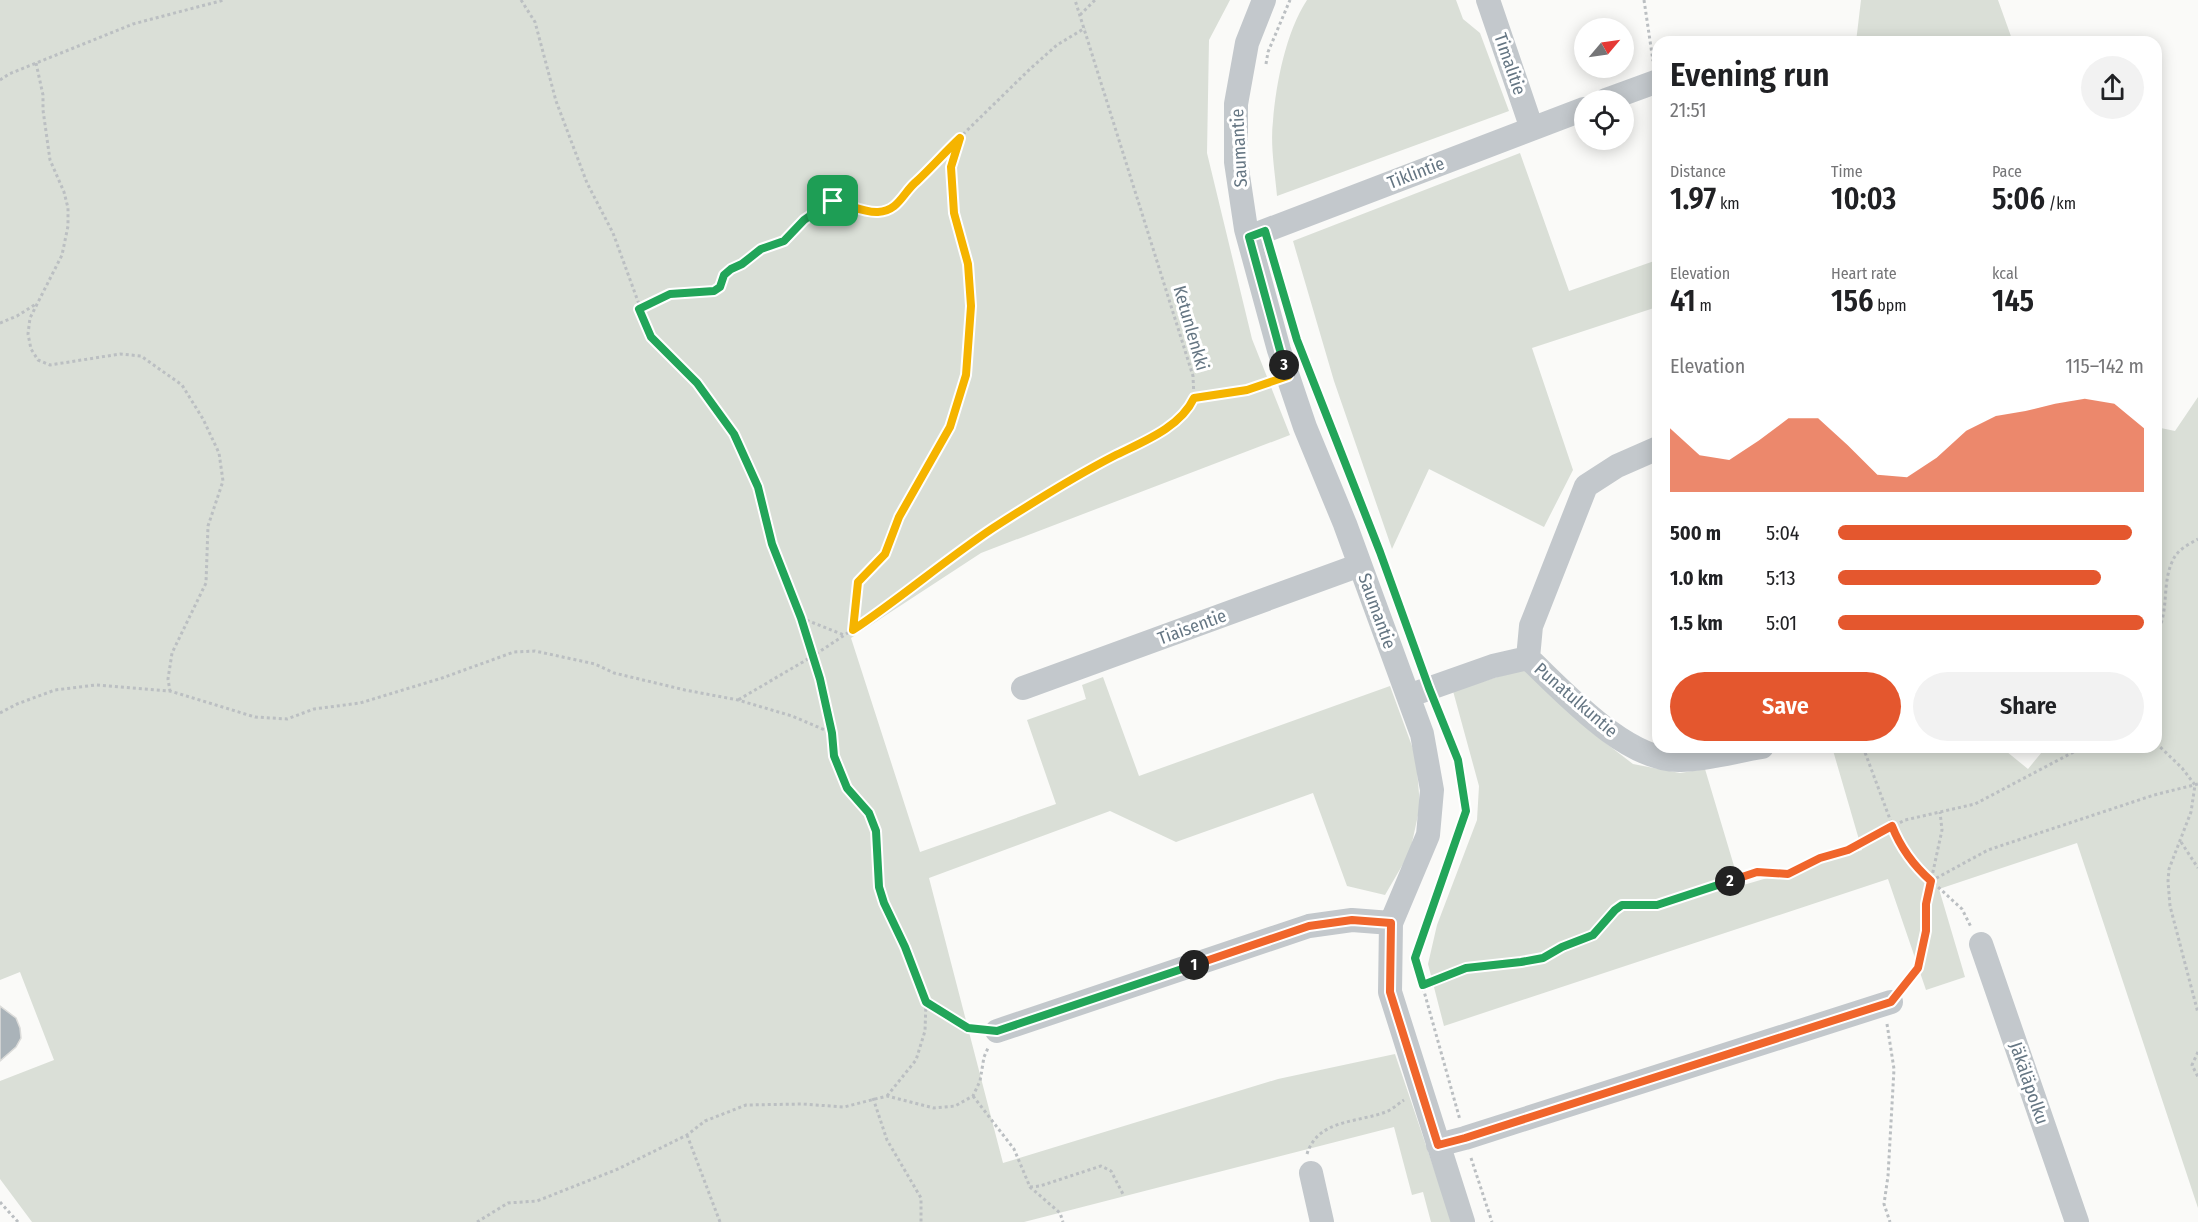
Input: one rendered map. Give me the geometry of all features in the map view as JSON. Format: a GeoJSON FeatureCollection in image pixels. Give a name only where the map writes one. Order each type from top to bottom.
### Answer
{"type":"FeatureCollection","features":[{"type":"Feature","properties":{"kind":"street","name":"Saumantie"},"geometry":{"type":"LineString","coordinates":[[1264,0],[1247,43],[1236,104],[1236,162],[1249,237],[1279,350],[1299,375],[1305,427],[1360,565],[1418,692],[1422,734],[1432,790],[1428,834],[1391,923],[1390,992],[1463,1222]]}},
{"type":"Feature","properties":{"kind":"street","name":"Timalitie"},"geometry":{"type":"LineString","coordinates":[[1488,0],[1532,129]]}},
{"type":"Feature","properties":{"kind":"street"},"geometry":{"type":"LineString","coordinates":[[1633,90],[1652,83]]}},
{"type":"Feature","properties":{"kind":"street","name":"Tiklintie"},"geometry":{"type":"LineString","coordinates":[[1249,237],[1574,113]]}},
{"type":"Feature","properties":{"kind":"street","name":"Punatulkuntie"},"geometry":{"type":"LineString","coordinates":[[1528,658],[1531,626],[1586,486],[1617,466],[1652,451]]}},
{"type":"Feature","properties":{"kind":"street","name":"Tiaisentie"},"geometry":{"type":"LineString","coordinates":[[1023,688],[1360,565]]}},
{"type":"Feature","properties":{"kind":"street","name":"Punatulkuntie"},"geometry":{"type":"LineString","coordinates":[[1418,692],[1493,666],[1528,658]]}},
{"type":"Feature","properties":{"kind":"street","name":"Punatulkuntie"},"geometry":{"type":"LineString","coordinates":[[1528,658],[1588,715],[1639,752],[1679,760],[1724,753]]}},
{"type":"Feature","properties":{"kind":"street"},"geometry":{"type":"LineString","coordinates":[[997,1031],[1309,926],[1352,920],[1391,923]]}},
{"type":"Feature","properties":{"kind":"street","name":"Jäkäläpolku"},"geometry":{"type":"LineString","coordinates":[[1981,944],[2077,1222]]}},
{"type":"Feature","properties":{"kind":"street"},"geometry":{"type":"LineString","coordinates":[[1438,1145],[1887,1003]]}},
{"type":"Feature","properties":{"kind":"street"},"geometry":{"type":"LineString","coordinates":[[1311,1173],[1322,1222]]}},
{"type":"Feature","properties":{"kind":"path"},"geometry":{"type":"LineString","coordinates":[[0,80],[9,74],[133,24],[224,0]]}},
{"type":"Feature","properties":{"kind":"path"},"geometry":{"type":"LineString","coordinates":[[521,0],[535,22],[556,101],[588,183],[613,233],[651,337],[697,383],[734,434],[758,487],[772,544],[813,656],[832,733],[834,756],[847,788],[869,813],[876,831],[879,887],[926,1002],[925,1031],[916,1060],[887,1096]]}},
{"type":"Feature","properties":{"kind":"path","name":"Ketunlenkki"},"geometry":{"type":"LineString","coordinates":[[738,700],[853,630],[992,529],[1097,465],[1160,433],[1189,408],[1194,398],[1193,376],[1075,0]]}},
{"type":"Feature","properties":{"kind":"path"},"geometry":{"type":"LineString","coordinates":[[1080,15],[1095,0]]}},
{"type":"Feature","properties":{"kind":"path"},"geometry":{"type":"LineString","coordinates":[[1263,75],[1268,52],[1290,0]]}},
{"type":"Feature","properties":{"kind":"path"},"geometry":{"type":"LineString","coordinates":[[1644,0],[1652,50]]}},
{"type":"Feature","properties":{"kind":"path"},"geometry":{"type":"LineString","coordinates":[[639,309],[670,294],[714,291],[720,287],[724,275],[731,269],[742,264],[761,249],[784,241],[804,220],[833,201],[875,213],[885,211],[900,202],[912,186],[1031,68],[1057,45],[1084,28]]}},
{"type":"Feature","properties":{"kind":"path"},"geometry":{"type":"LineString","coordinates":[[36,63],[43,95],[50,160],[66,200],[68,226],[63,255],[30,318],[28,334],[31,349],[38,360],[50,365],[120,354],[141,356],[182,385],[203,418],[219,453],[223,481],[208,526],[206,583],[172,653],[168,679],[170,691]]}},
{"type":"Feature","properties":{"kind":"path"},"geometry":{"type":"LineString","coordinates":[[853,630],[858,582],[885,554],[899,517],[950,427],[966,375],[971,306],[968,264],[954,213],[951,167],[960,138]]}},
{"type":"Feature","properties":{"kind":"path"},"geometry":{"type":"LineString","coordinates":[[0,323],[17,316],[37,303]]}},
{"type":"Feature","properties":{"kind":"path"},"geometry":{"type":"LineString","coordinates":[[1194,398],[1247,390],[1299,375],[1380,552],[1418,692],[1458,760],[1466,811],[1415,958],[1491,1222]]}},
{"type":"Feature","properties":{"kind":"path"},"geometry":{"type":"LineString","coordinates":[[2162,620],[2173,559],[2182,548],[2198,539]]}},
{"type":"Feature","properties":{"kind":"path"},"geometry":{"type":"LineString","coordinates":[[801,618],[844,635]]}},
{"type":"Feature","properties":{"kind":"path"},"geometry":{"type":"LineString","coordinates":[[0,713],[55,690],[96,685],[170,691],[255,717],[286,719],[314,709],[360,703],[442,678],[514,652],[535,651],[595,664],[614,673],[738,700],[792,716],[832,733]]}},
{"type":"Feature","properties":{"kind":"path"},"geometry":{"type":"LineString","coordinates":[[2162,748],[2196,784]]}},
{"type":"Feature","properties":{"kind":"path"},"geometry":{"type":"LineString","coordinates":[[1865,753],[1900,846],[1914,866],[1962,909],[1981,944]]}},
{"type":"Feature","properties":{"kind":"path"},"geometry":{"type":"LineString","coordinates":[[1423,985],[1466,968],[1543,958],[1562,947],[1593,935],[1622,905],[1657,905],[1757,872],[1788,874],[1820,858],[1848,850],[1905,820],[1975,804],[2072,753]]}},
{"type":"Feature","properties":{"kind":"path"},"geometry":{"type":"LineString","coordinates":[[2196,784],[2191,813],[2169,869],[2168,881],[2170,906],[2198,1013]]}},
{"type":"Feature","properties":{"kind":"path"},"geometry":{"type":"LineString","coordinates":[[1931,881],[1988,850],[2154,795],[2196,784]]}},
{"type":"Feature","properties":{"kind":"path"},"geometry":{"type":"LineString","coordinates":[[1882,1222],[1890,1221],[1884,1204],[1888,1176],[1894,1069],[1888,1031],[1887,1003],[1918,968],[1926,931],[1926,904],[1942,830],[1940,812]]}},
{"type":"Feature","properties":{"kind":"path"},"geometry":{"type":"LineString","coordinates":[[2181,842],[2198,868]]}},
{"type":"Feature","properties":{"kind":"path"},"geometry":{"type":"LineString","coordinates":[[477,1222],[508,1203],[537,1201],[618,1169],[633,1160],[664,1148],[705,1121],[746,1105],[844,1107],[887,1096],[934,1108],[955,1106],[973,1096],[980,1081],[984,1057],[997,1031],[968,1028],[926,1002]]}},
{"type":"Feature","properties":{"kind":"path"},"geometry":{"type":"LineString","coordinates":[[2198,1052],[2192,1065],[2198,1077]]}},
{"type":"Feature","properties":{"kind":"path"},"geometry":{"type":"LineString","coordinates":[[1311,1173],[1307,1154],[1311,1143],[1320,1133],[1334,1125],[1388,1110],[1420,1089]]}},
{"type":"Feature","properties":{"kind":"path"},"geometry":{"type":"LineString","coordinates":[[973,1096],[1014,1149],[1030,1186],[1060,1213],[1063,1222]]}},
{"type":"Feature","properties":{"kind":"path"},"geometry":{"type":"LineString","coordinates":[[873,1098],[887,1140],[921,1198],[921,1222]]}},
{"type":"Feature","properties":{"kind":"path"},"geometry":{"type":"LineString","coordinates":[[687,1135],[720,1222]]}},
{"type":"Feature","properties":{"kind":"path"},"geometry":{"type":"LineString","coordinates":[[1030,1186],[1040,1186],[1101,1166],[1110,1171],[1124,1196]]}},
{"type":"Feature","properties":{"kind":"path"},"geometry":{"type":"LineString","coordinates":[[0,1202],[18,1222]]}},
{"type":"Feature","properties":{"kind":"shaded area"},"geometry":{"type":"Polygon","coordinates":[[[0,0],[1230,0],[1209,40],[1207,153],[1252,339],[1290,435],[981,553],[851,638],[920,852],[1056,804],[1027,720],[1086,699],[1082,685],[1103,677],[1139,776],[1390,686],[1416,757],[1420,806],[1410,852],[1385,895],[1347,886],[1313,793],[1176,842],[1110,811],[929,878],[1003,1163],[1278,1079],[1395,1054],[1452,1222],[1431,1222],[1423,1192],[1412,1195],[1394,1127],[1024,1222],[32,1222],[0,1179],[0,1081],[54,1060],[20,972],[0,980],[0,0]]]}},
{"type":"Feature","properties":{"kind":"shaded area"},"geometry":{"type":"Polygon","coordinates":[[[1307,0],[1456,0],[1463,19],[1480,33],[1509,111],[1277,196],[1272,139],[1277,91],[1288,42],[1307,0]]]}},
{"type":"Feature","properties":{"kind":"shaded area"},"geometry":{"type":"Polygon","coordinates":[[[1861,0],[1998,0],[2011,36],[1857,36],[1861,0]]]}},
{"type":"Feature","properties":{"kind":"shaded area"},"geometry":{"type":"Polygon","coordinates":[[[1520,153],[1569,291],[1652,262],[1652,309],[1532,348],[1573,470],[1544,527],[1429,469],[1392,549],[1334,381],[1293,241],[1520,153]]]}},
{"type":"Feature","properties":{"kind":"shaded area"},"geometry":{"type":"Polygon","coordinates":[[[2198,397],[2198,1208],[2077,843],[1939,889],[1965,977],[1926,990],[1888,879],[1444,1026],[1428,964],[1437,925],[1477,820],[1479,786],[1453,691],[1526,668],[1590,731],[1633,764],[1680,773],[1705,769],[1740,886],[1862,850],[1834,753],[2008,753],[2028,769],[2041,753],[2162,753],[2162,428],[2175,431],[2198,397]]]}},
{"type":"Feature","properties":{"kind":"building"},"geometry":{"type":"Polygon","coordinates":[[[0,1006],[16,1018],[21,1038],[16,1047],[0,1061],[0,1006]]]}},
{"type":"Feature","properties":{"kind":"route"},"geometry":{"type":"LineString","coordinates":[[960,138],[951,167],[954,213],[968,264],[971,306],[966,375],[950,427],[899,517],[885,554],[858,582],[853,630],[992,529],[1097,465],[1160,433],[1189,408],[1194,398],[1247,390],[1288,376],[1249,237],[1265,231],[1297,340],[1458,760],[1466,811],[1415,958],[1423,985],[1466,968],[1543,958],[1562,947],[1593,935],[1622,905],[1632,903],[1644,906],[1657,905],[1751,873],[1788,874],[1820,858],[1848,850],[1892,826],[1900,846],[1914,866],[1931,881],[1926,904],[1926,931],[1918,968],[1891,1002],[1438,1145],[1390,992],[1391,923],[1352,920],[1309,926],[997,1031],[968,1028],[926,1002],[879,887],[876,831],[869,813],[847,788],[834,756],[832,733],[820,679],[801,618],[772,544],[758,487],[734,434],[697,383],[651,337],[639,309],[670,294],[714,291],[720,287],[724,275],[731,269],[751,258],[761,249],[784,241],[804,220],[833,201],[875,213],[885,211],[900,202],[917,180],[960,138]]}}]}
